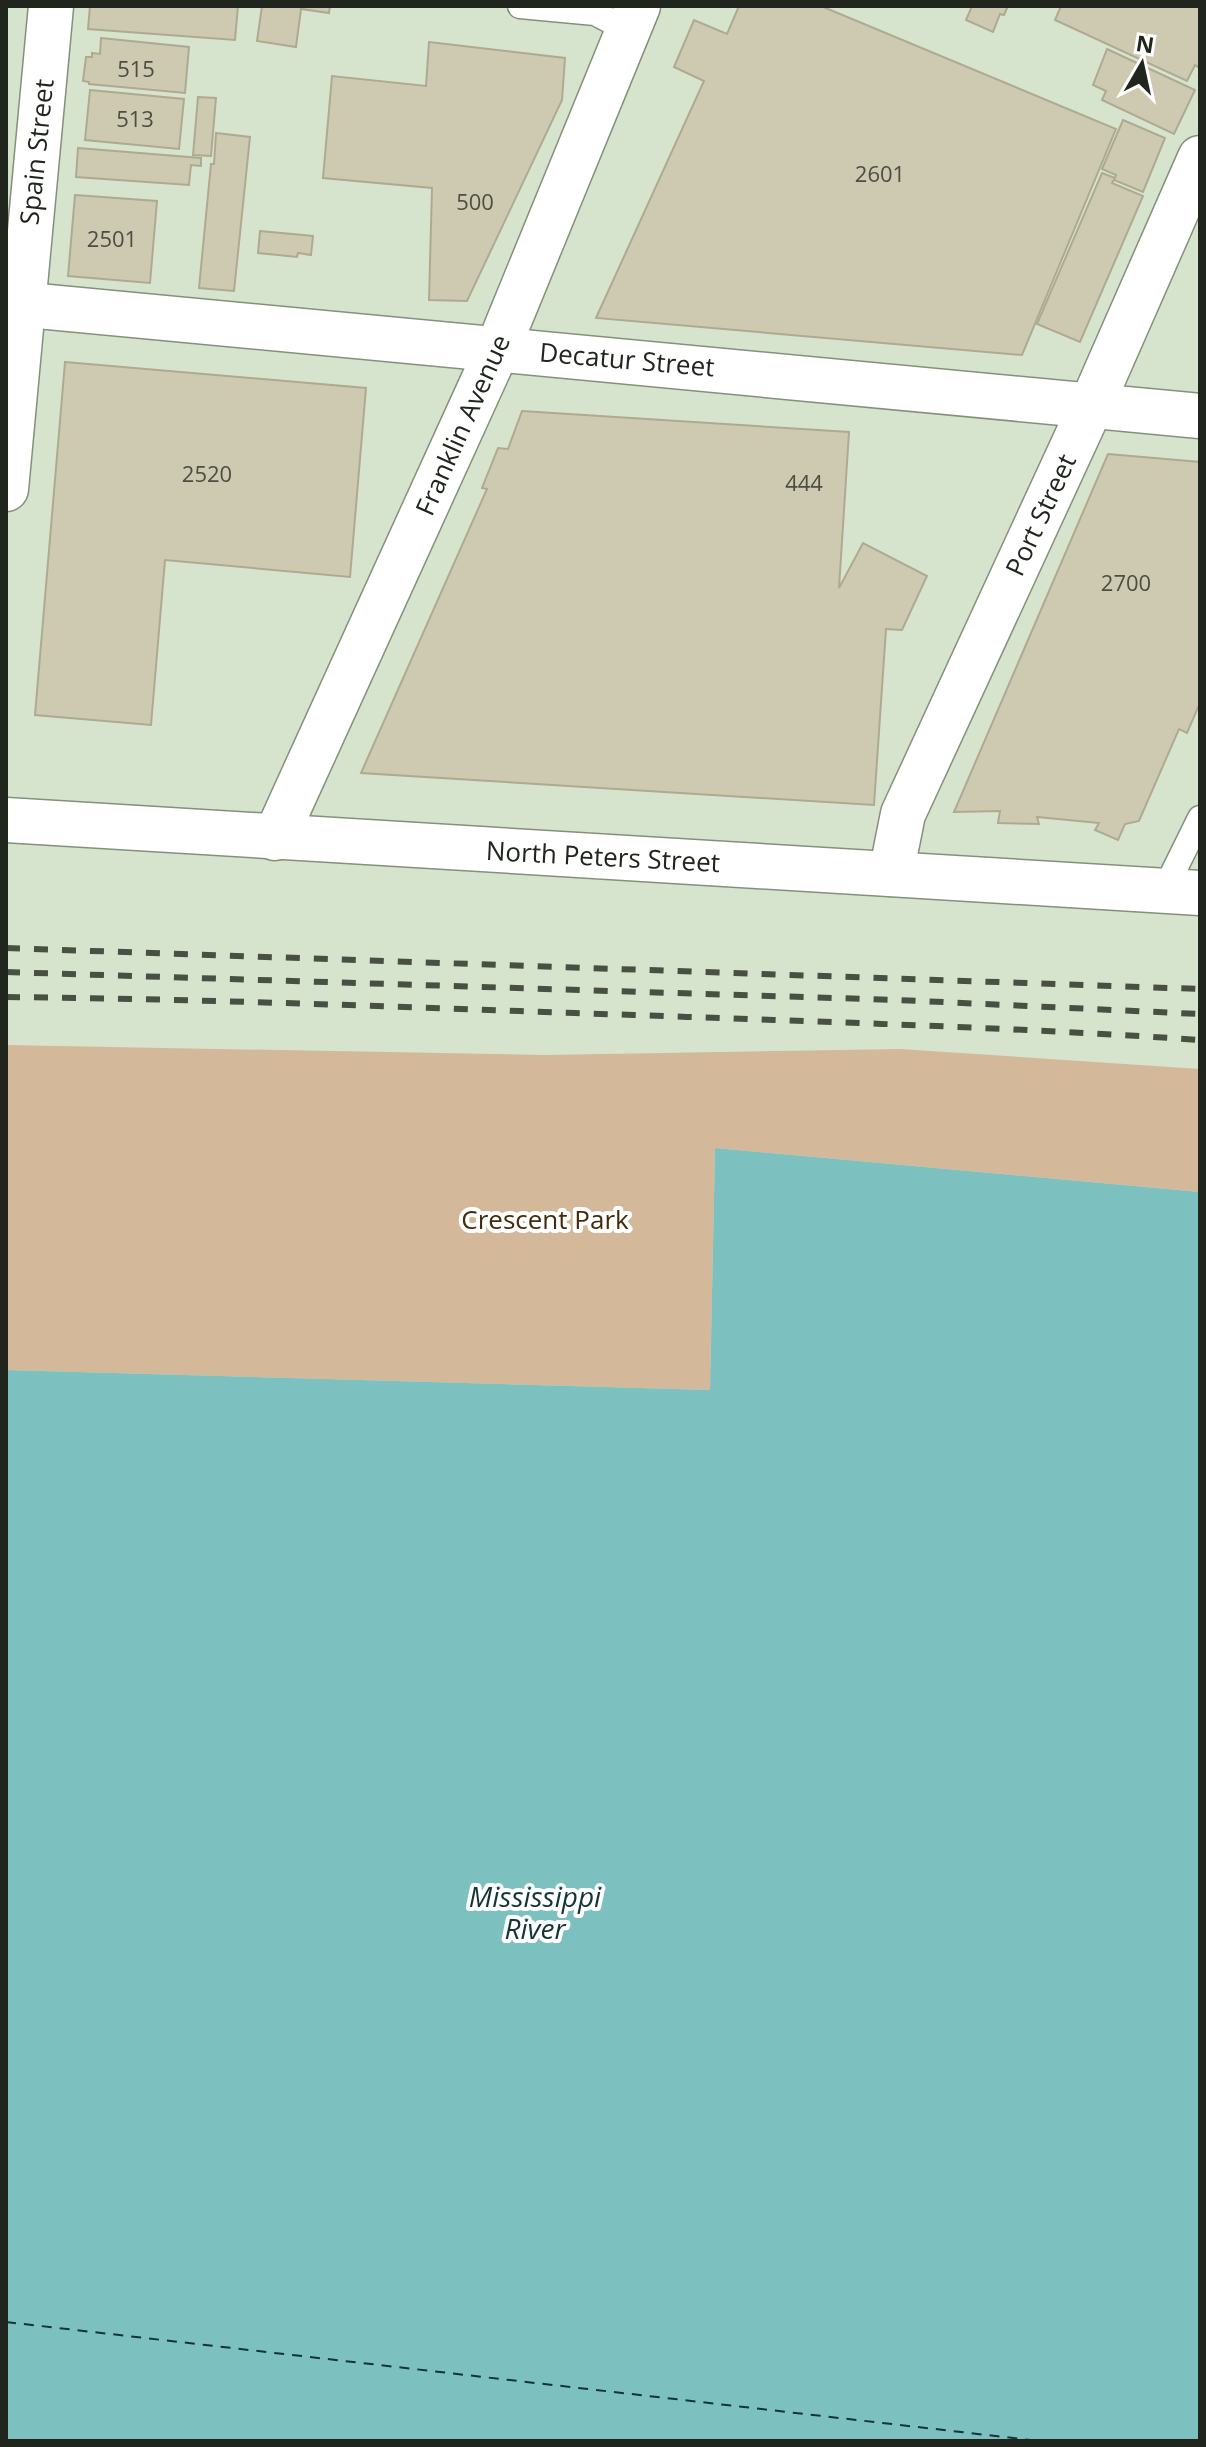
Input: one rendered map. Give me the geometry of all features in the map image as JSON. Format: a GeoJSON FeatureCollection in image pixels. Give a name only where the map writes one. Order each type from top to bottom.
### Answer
{"type":"FeatureCollection","features":[{"type":"Feature","properties":{"kind":"street","name":"Spain Street"},"geometry":{"type":"LineString","coordinates":[[6,489],[14,304],[51,6]]}},
{"type":"Feature","properties":{"kind":"street","name":"Franklin Avenue"},"geometry":{"type":"LineString","coordinates":[[275,838],[498,348],[633,18]]}},
{"type":"Feature","properties":{"kind":"street","name":"Port Street"},"geometry":{"type":"LineString","coordinates":[[891,874],[903,814],[1092,404],[1200,158]]}},
{"type":"Feature","properties":{"kind":"street","name":"Decatur Street"},"geometry":{"type":"LineString","coordinates":[[14,304],[1200,416]]}},
{"type":"Feature","properties":{"kind":"street","name":"North Peters Street"},"geometry":{"type":"LineString","coordinates":[[6,820],[1182,892]]}},
{"type":"Feature","properties":{"kind":"lane"},"geometry":{"type":"LineString","coordinates":[[520,6],[633,18]]}},
{"type":"Feature","properties":{"kind":"lane"},"geometry":{"type":"LineString","coordinates":[[1182,892],[1200,818]]}},
{"type":"Feature","properties":{"kind":"green space","name":"Crescent Park"},"geometry":{"type":"Polygon","coordinates":[[[6,1045],[545,1055],[900,1049],[1200,1069],[1200,1192],[715,1148],[710,1390],[6,1370],[6,1045]]]}},
{"type":"Feature","properties":{"kind":"water","name":"Mississippi River"},"geometry":{"type":"Polygon","coordinates":[[[715,1148],[1200,1192],[1200,2441],[6,2441],[6,1370],[710,1390],[715,1148]]]}},
{"type":"Feature","properties":{"kind":"building"},"geometry":{"type":"Polygon","coordinates":[[[90,6],[238,6],[235,40],[88,29],[90,6]]]}},
{"type":"Feature","properties":{"kind":"building"},"geometry":{"type":"Polygon","coordinates":[[[262,6],[330,6],[329,13],[301,9],[296,47],[257,41],[262,6]]]}},
{"type":"Feature","properties":{"kind":"building"},"geometry":{"type":"Polygon","coordinates":[[[739,6],[821,6],[1116,129],[1022,355],[596,318],[704,81],[674,67],[694,20],[727,34],[739,6]]]}},
{"type":"Feature","properties":{"kind":"building"},"geometry":{"type":"Polygon","coordinates":[[[972,6],[1008,6],[1004,15],[1000,14],[993,32],[966,20],[972,6]]]}},
{"type":"Feature","properties":{"kind":"building"},"geometry":{"type":"Polygon","coordinates":[[[1061,6],[1200,6],[1198,67],[1195,65],[1187,81],[1055,20],[1061,6]]]}},
{"type":"Feature","properties":{"kind":"building"},"geometry":{"type":"Polygon","coordinates":[[[101,38],[189,47],[185,93],[83,81],[86,57],[92,57],[92,53],[100,54],[101,38]]]}},
{"type":"Feature","properties":{"kind":"building"},"geometry":{"type":"Polygon","coordinates":[[[429,42],[565,58],[562,100],[467,301],[429,300],[432,188],[323,178],[332,76],[426,86],[429,42]]]}},
{"type":"Feature","properties":{"kind":"building"},"geometry":{"type":"Polygon","coordinates":[[[1107,49],[1195,90],[1174,134],[1102,100],[1106,91],[1093,85],[1107,49]]]}},
{"type":"Feature","properties":{"kind":"building"},"geometry":{"type":"Polygon","coordinates":[[[90,90],[184,99],[179,149],[85,140],[90,90]]]}},
{"type":"Feature","properties":{"kind":"building"},"geometry":{"type":"Polygon","coordinates":[[[198,97],[216,98],[211,156],[193,155],[198,97]]]}},
{"type":"Feature","properties":{"kind":"building"},"geometry":{"type":"Polygon","coordinates":[[[1123,120],[1165,138],[1143,192],[1114,180],[1116,175],[1102,169],[1123,120]]]}},
{"type":"Feature","properties":{"kind":"building"},"geometry":{"type":"Polygon","coordinates":[[[216,133],[250,137],[234,291],[199,288],[216,133]]]}},
{"type":"Feature","properties":{"kind":"building"},"geometry":{"type":"Polygon","coordinates":[[[78,148],[201,158],[201,166],[191,165],[189,185],[76,177],[78,148]]]}},
{"type":"Feature","properties":{"kind":"building"},"geometry":{"type":"Polygon","coordinates":[[[1102,173],[1115,178],[1112,183],[1143,196],[1080,342],[1037,324],[1102,173]]]}},
{"type":"Feature","properties":{"kind":"building"},"geometry":{"type":"Polygon","coordinates":[[[75,195],[157,201],[150,283],[68,276],[75,195]]]}},
{"type":"Feature","properties":{"kind":"building"},"geometry":{"type":"Polygon","coordinates":[[[260,231],[313,236],[311,255],[298,253],[297,257],[258,253],[260,231]]]}},
{"type":"Feature","properties":{"kind":"building"},"geometry":{"type":"Polygon","coordinates":[[[65,362],[366,388],[350,577],[165,560],[151,725],[35,715],[65,362]]]}},
{"type":"Feature","properties":{"kind":"building"},"geometry":{"type":"Polygon","coordinates":[[[522,411],[849,432],[839,588],[863,543],[927,576],[902,630],[886,629],[874,805],[361,773],[487,489],[482,488],[498,448],[508,449],[522,411]]]}},
{"type":"Feature","properties":{"kind":"building"},"geometry":{"type":"Polygon","coordinates":[[[1108,454],[1200,462],[1200,703],[1187,733],[1179,729],[1139,821],[1125,824],[1118,840],[1095,830],[1099,823],[1037,817],[1039,824],[998,823],[1000,811],[954,812],[1108,454]]]}},
{"type":"Feature","properties":{"kind":"ferry route"},"geometry":{"type":"LineString","coordinates":[[6,2322],[1039,2441]]}},
{"type":"Feature","properties":{"kind":"railway"},"geometry":{"type":"LineString","coordinates":[[6,948],[1200,989]]}},
{"type":"Feature","properties":{"kind":"railway"},"geometry":{"type":"LineString","coordinates":[[6,972],[898,1000],[1200,1014]]}},
{"type":"Feature","properties":{"kind":"railway"},"geometry":{"type":"LineString","coordinates":[[6,997],[846,1023],[1200,1040]]}}]}
